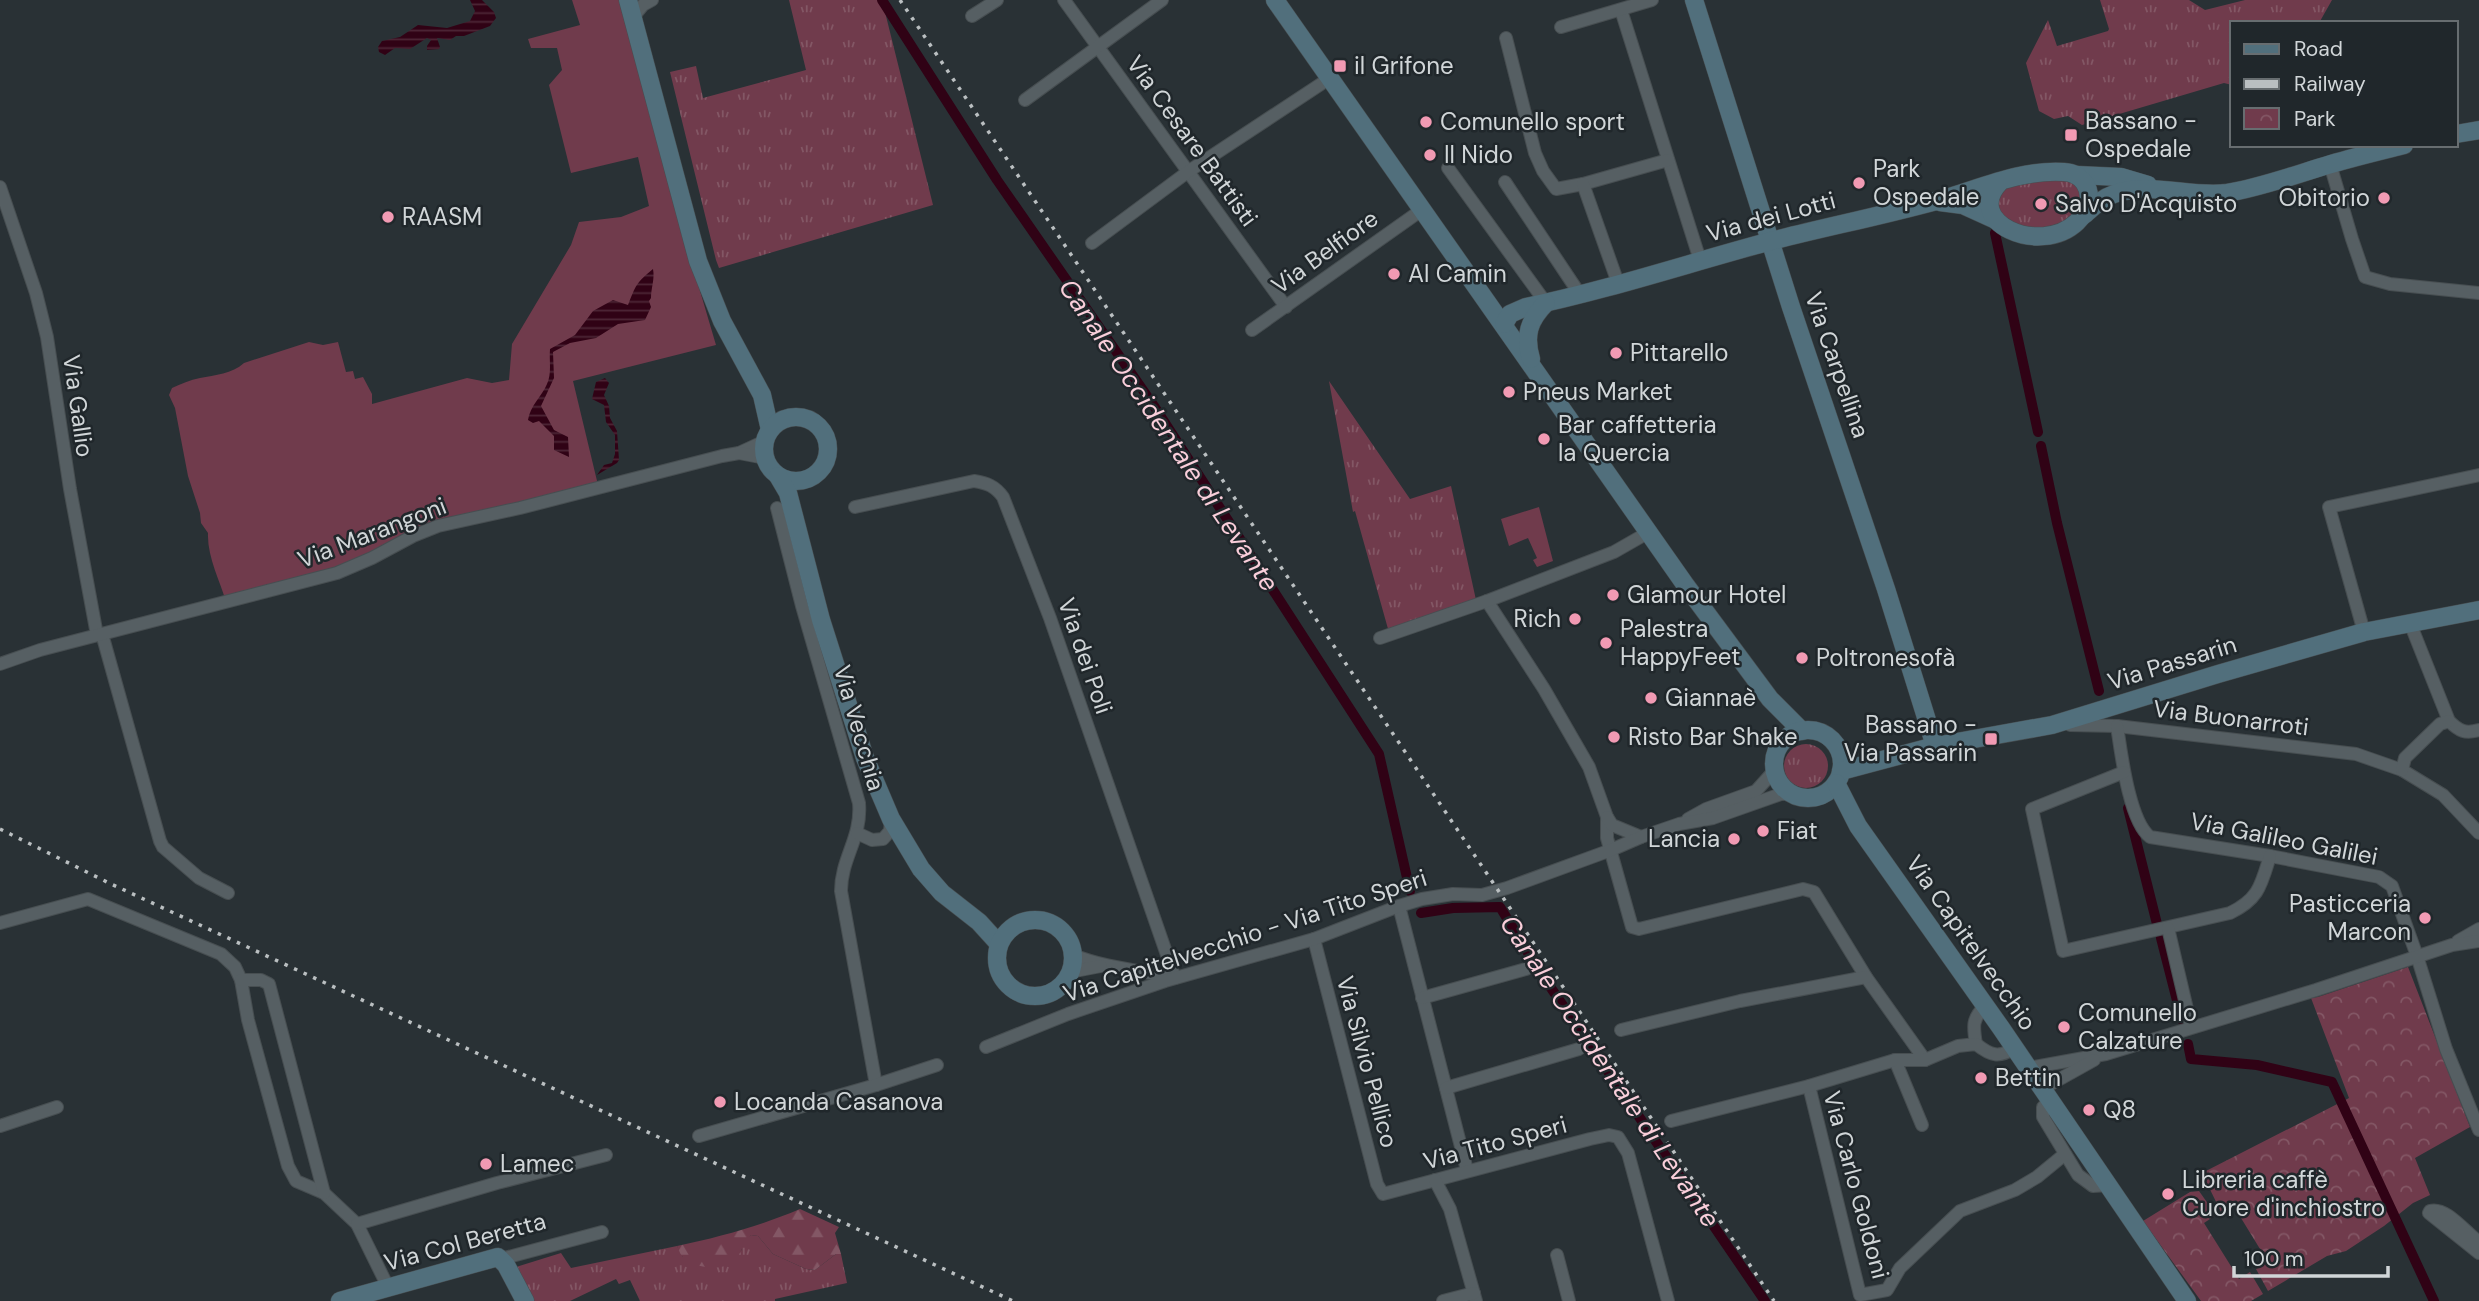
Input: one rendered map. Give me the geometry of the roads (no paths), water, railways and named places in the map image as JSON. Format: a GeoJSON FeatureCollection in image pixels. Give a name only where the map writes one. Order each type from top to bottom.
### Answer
{"type":"FeatureCollection","features":[{"type":"Feature","properties":{"kind":"main road"},"geometry":{"type":"LineString","coordinates":[[1275,0],[1649,532],[1770,699],[1802,731]]}},
{"type":"Feature","properties":{"kind":"main road","name":"Via Carpellina"},"geometry":{"type":"LineString","coordinates":[[1694,0],[1935,746]]}},
{"type":"Feature","properties":{"kind":"main road"},"geometry":{"type":"LineString","coordinates":[[631,8],[698,261],[722,321],[762,395],[780,412],[810,421],[823,433],[827,441],[828,450],[822,467],[808,478],[784,505]]}},
{"type":"Feature","properties":{"kind":"main road"},"geometry":{"type":"LineString","coordinates":[[2458,134],[2479,130]]}},
{"type":"Feature","properties":{"kind":"main road","name":"Via dei Lotti"},"geometry":{"type":"LineString","coordinates":[[1936,201],[1963,205],[1996,220],[2018,234],[2046,237],[2060,234],[2072,227],[2100,201],[2114,194],[2158,189],[2225,193],[2264,185],[2396,147]]}},
{"type":"Feature","properties":{"kind":"main road","name":"Via dei Lotti"},"geometry":{"type":"LineString","coordinates":[[1504,324],[1510,314],[1579,293],[2025,176],[2065,172],[2121,177],[2158,189]]}},
{"type":"Feature","properties":{"kind":"main road"},"geometry":{"type":"LineString","coordinates":[[2077,175],[2087,188],[2088,206],[2084,215]]}},
{"type":"Feature","properties":{"kind":"main road"},"geometry":{"type":"LineString","coordinates":[[1996,220],[1991,210],[1991,197],[2001,181]]}},
{"type":"Feature","properties":{"kind":"main road","name":"Via dei Lotti"},"geometry":{"type":"LineString","coordinates":[[1483,296],[1504,304],[1536,307]]}},
{"type":"Feature","properties":{"kind":"main road"},"geometry":{"type":"LineString","coordinates":[[1534,369],[1527,331],[1536,307]]}},
{"type":"Feature","properties":{"kind":"main road"},"geometry":{"type":"LineString","coordinates":[[762,395],[768,465],[778,475],[793,481],[808,478]]}},
{"type":"Feature","properties":{"kind":"main road"},"geometry":{"type":"LineString","coordinates":[[766,443],[776,423],[793,417]]}},
{"type":"Feature","properties":{"kind":"main road"},"geometry":{"type":"LineString","coordinates":[[778,475],[784,505],[865,758],[891,819],[921,869],[942,893],[979,922],[1004,937]]}},
{"type":"Feature","properties":{"kind":"main road","name":"Via Passarin"},"geometry":{"type":"LineString","coordinates":[[1839,777],[1880,761],[1935,746],[2052,725],[2364,632],[2479,610]]}},
{"type":"Feature","properties":{"kind":"main road"},"geometry":{"type":"LineString","coordinates":[[1770,699],[1783,741]]}},
{"type":"Feature","properties":{"kind":"main road"},"geometry":{"type":"LineString","coordinates":[[1839,777],[1820,796],[1805,798],[1791,794],[1779,783],[1774,771],[1777,750],[1783,741],[1802,731],[1822,733],[1837,746],[1861,758],[1880,761]]}},
{"type":"Feature","properties":{"kind":"main road","name":"Via Capitelvecchio"},"geometry":{"type":"LineString","coordinates":[[1837,746],[1841,756],[1839,777],[1858,826]]}},
{"type":"Feature","properties":{"kind":"main road","name":"Via Capitelvecchio"},"geometry":{"type":"LineString","coordinates":[[1820,796],[1858,826],[2015,1048],[2187,1301]]}},
{"type":"Feature","properties":{"kind":"main road"},"geometry":{"type":"LineString","coordinates":[[1027,920],[1049,922],[1066,935],[1072,964],[1064,982],[1051,992],[1038,996],[1021,993],[1012,988],[997,963],[1004,937],[1027,920]]}},
{"type":"Feature","properties":{"kind":"main road","name":"Via Col Beretta"},"geometry":{"type":"LineString","coordinates":[[340,1301],[492,1258],[501,1259]]}},
{"type":"Feature","properties":{"kind":"main road"},"geometry":{"type":"LineString","coordinates":[[501,1259],[525,1301]]}},
{"type":"Feature","properties":{"kind":"street"},"geometry":{"type":"LineString","coordinates":[[631,8],[637,10],[652,0]]}},
{"type":"Feature","properties":{"kind":"street"},"geometry":{"type":"LineString","coordinates":[[972,16],[997,0]]}},
{"type":"Feature","properties":{"kind":"street","name":"Via Cesare Battisti"},"geometry":{"type":"LineString","coordinates":[[1064,0],[1286,307]]}},
{"type":"Feature","properties":{"kind":"street"},"geometry":{"type":"LineString","coordinates":[[1025,100],[1162,0]]}},
{"type":"Feature","properties":{"kind":"street"},"geometry":{"type":"LineString","coordinates":[[1561,27],[1652,0]]}},
{"type":"Feature","properties":{"kind":"street"},"geometry":{"type":"LineString","coordinates":[[1621,10],[1700,260]]}},
{"type":"Feature","properties":{"kind":"street"},"geometry":{"type":"LineString","coordinates":[[1506,38],[1535,153],[1543,171],[1556,188],[1583,184],[1668,160]]}},
{"type":"Feature","properties":{"kind":"street"},"geometry":{"type":"LineString","coordinates":[[1091,243],[1189,171],[1330,78]]}},
{"type":"Feature","properties":{"kind":"street"},"geometry":{"type":"LineString","coordinates":[[2330,164],[2365,277],[2390,284],[2479,293]]}},
{"type":"Feature","properties":{"kind":"street"},"geometry":{"type":"LineString","coordinates":[[1448,168],[1536,307]]}},
{"type":"Feature","properties":{"kind":"street"},"geometry":{"type":"LineString","coordinates":[[1504,182],[1579,293]]}},
{"type":"Feature","properties":{"kind":"street"},"geometry":{"type":"LineString","coordinates":[[1583,184],[1618,283]]}},
{"type":"Feature","properties":{"kind":"street","name":"Via Gallio"},"geometry":{"type":"LineString","coordinates":[[0,187],[36,293],[47,337],[70,489],[100,635]]}},
{"type":"Feature","properties":{"kind":"street","name":"Via Belfiore"},"geometry":{"type":"LineString","coordinates":[[1252,330],[1423,209]]}},
{"type":"Feature","properties":{"kind":"street","name":"Via Marangoni"},"geometry":{"type":"LineString","coordinates":[[0,664],[337,573],[438,526],[739,453],[766,443]]}},
{"type":"Feature","properties":{"kind":"street"},"geometry":{"type":"LineString","coordinates":[[2364,632],[2329,507],[2479,475]]}},
{"type":"Feature","properties":{"kind":"street","name":"Via dei Poli"},"geometry":{"type":"LineString","coordinates":[[855,507],[974,481],[987,483],[1003,497],[1050,618],[1175,978]]}},
{"type":"Feature","properties":{"kind":"street","name":"Via Vecchia"},"geometry":{"type":"LineString","coordinates":[[784,505],[802,606],[859,803],[860,826],[844,869],[841,891],[876,1085]]}},
{"type":"Feature","properties":{"kind":"street"},"geometry":{"type":"LineString","coordinates":[[1380,638],[1620,550],[1649,532]]}},
{"type":"Feature","properties":{"kind":"street"},"geometry":{"type":"LineString","coordinates":[[1487,601],[1544,689],[1589,767],[1612,825],[1641,837]]}},
{"type":"Feature","properties":{"kind":"street"},"geometry":{"type":"LineString","coordinates":[[2410,623],[2449,721],[2459,731],[2468,733],[2479,730]]}},
{"type":"Feature","properties":{"kind":"street"},"geometry":{"type":"LineString","coordinates":[[100,635],[160,841],[163,847],[199,878],[228,893]]}},
{"type":"Feature","properties":{"kind":"street"},"geometry":{"type":"LineString","coordinates":[[2402,770],[2405,758],[2440,724],[2449,721]]}},
{"type":"Feature","properties":{"kind":"street","name":"Via Buonarroti"},"geometry":{"type":"LineString","coordinates":[[2052,725],[2117,726],[2356,754],[2402,770],[2443,795],[2479,833]]}},
{"type":"Feature","properties":{"kind":"street","name":"Via Galileo Galilei"},"geometry":{"type":"LineString","coordinates":[[2117,726],[2124,772],[2140,827],[2150,837],[2270,856],[2386,880],[2392,886],[2446,1049],[2479,1130]]}},
{"type":"Feature","properties":{"kind":"street"},"geometry":{"type":"LineString","coordinates":[[1679,824],[1706,809],[1756,791],[1774,771]]}},
{"type":"Feature","properties":{"kind":"street"},"geometry":{"type":"LineString","coordinates":[[2124,772],[2032,810],[2063,951],[2230,913],[2246,906],[2255,896],[2270,856]]}},
{"type":"Feature","properties":{"kind":"street"},"geometry":{"type":"LineString","coordinates":[[1679,824],[1713,818],[1772,797],[1791,794]]}},
{"type":"Feature","properties":{"kind":"street"},"geometry":{"type":"LineString","coordinates":[[1607,817],[1607,838],[1632,927],[1635,929],[1810,889],[1814,891],[1866,977],[1925,1060]]}},
{"type":"Feature","properties":{"kind":"street"},"geometry":{"type":"LineString","coordinates":[[883,839],[890,831],[891,819]]}},
{"type":"Feature","properties":{"kind":"street","name":"Via Capitelvecchio - Via Tito Speri"},"geometry":{"type":"LineString","coordinates":[[986,1047],[1068,1014],[1175,978],[1314,939],[1422,899],[1492,892],[1679,824]]}},
{"type":"Feature","properties":{"kind":"street"},"geometry":{"type":"LineString","coordinates":[[857,833],[872,840],[883,839],[900,843],[908,848]]}},
{"type":"Feature","properties":{"kind":"street"},"geometry":{"type":"LineString","coordinates":[[0,923],[88,899],[220,954],[235,967],[241,980],[248,1020],[288,1166],[296,1181],[324,1194],[357,1224],[388,1287]]}},
{"type":"Feature","properties":{"kind":"street"},"geometry":{"type":"LineString","coordinates":[[1399,906],[1467,1170]]}},
{"type":"Feature","properties":{"kind":"street"},"geometry":{"type":"LineString","coordinates":[[2168,928],[2191,1026]]}},
{"type":"Feature","properties":{"kind":"street"},"geometry":{"type":"LineString","coordinates":[[2452,945],[2479,929]]}},
{"type":"Feature","properties":{"kind":"street","name":"Via Silvio Pellico"},"geometry":{"type":"LineString","coordinates":[[1314,939],[1377,1184],[1383,1194]]}},
{"type":"Feature","properties":{"kind":"street"},"geometry":{"type":"LineString","coordinates":[[2028,1068],[2106,1054],[2452,945],[2479,941]]}},
{"type":"Feature","properties":{"kind":"street"},"geometry":{"type":"LineString","coordinates":[[1072,964],[1133,969],[1175,978]]}},
{"type":"Feature","properties":{"kind":"street"},"geometry":{"type":"LineString","coordinates":[[1422,998],[1526,969]]}},
{"type":"Feature","properties":{"kind":"street"},"geometry":{"type":"LineString","coordinates":[[1621,1030],[1740,1001],[1866,977]]}},
{"type":"Feature","properties":{"kind":"street"},"geometry":{"type":"LineString","coordinates":[[241,980],[261,980],[269,984],[324,1194]]}},
{"type":"Feature","properties":{"kind":"street"},"geometry":{"type":"LineString","coordinates":[[1976,1044],[1974,1018],[1985,1006]]}},
{"type":"Feature","properties":{"kind":"street"},"geometry":{"type":"LineString","coordinates":[[1671,1121],[1808,1086],[1895,1060],[1925,1060],[1958,1046],[1976,1044],[1999,1056],[2015,1048]]}},
{"type":"Feature","properties":{"kind":"street"},"geometry":{"type":"LineString","coordinates":[[1446,1088],[1579,1049]]}},
{"type":"Feature","properties":{"kind":"street"},"geometry":{"type":"LineString","coordinates":[[2106,1054],[2046,1095],[2043,1117],[2078,1175],[2093,1186],[2108,1185]]}},
{"type":"Feature","properties":{"kind":"street"},"geometry":{"type":"LineString","coordinates":[[1895,1060],[1922,1125]]}},
{"type":"Feature","properties":{"kind":"street"},"geometry":{"type":"LineString","coordinates":[[699,1136],[937,1065]]}},
{"type":"Feature","properties":{"kind":"street","name":"Via Carlo Goldoni"},"geometry":{"type":"LineString","coordinates":[[1808,1086],[1860,1295],[1887,1290],[1900,1268],[1960,1211],[2015,1190],[2066,1154]]}},
{"type":"Feature","properties":{"kind":"street"},"geometry":{"type":"LineString","coordinates":[[0,1126],[57,1107]]}},
{"type":"Feature","properties":{"kind":"street","name":"Via Tito Speri"},"geometry":{"type":"LineString","coordinates":[[1383,1194],[1590,1139],[1609,1135],[1618,1137],[1628,1153],[1668,1301]]}},
{"type":"Feature","properties":{"kind":"street"},"geometry":{"type":"LineString","coordinates":[[357,1224],[497,1183],[606,1155]]}},
{"type":"Feature","properties":{"kind":"street"},"geometry":{"type":"LineString","coordinates":[[1435,1180],[1450,1209],[1475,1297],[1443,1301]]}},
{"type":"Feature","properties":{"kind":"street"},"geometry":{"type":"LineString","coordinates":[[2479,1242],[2445,1213],[2430,1211],[2446,1228],[2479,1253]]}},
{"type":"Feature","properties":{"kind":"street","name":"Via Col Beretta"},"geometry":{"type":"LineString","coordinates":[[501,1259],[602,1232]]}},
{"type":"Feature","properties":{"kind":"street"},"geometry":{"type":"LineString","coordinates":[[1557,1255],[1569,1301]]}},
{"type":"Feature","properties":{"kind":"waterway","name":"Canale Occidentale di Levante"},"geometry":{"type":"LineString","coordinates":[[882,0],[997,180],[1154,406],[1379,754],[1410,891]]}},
{"type":"Feature","properties":{"kind":"waterway"},"geometry":{"type":"LineString","coordinates":[[1995,233],[2038,432]]}},
{"type":"Feature","properties":{"kind":"waterway"},"geometry":{"type":"LineString","coordinates":[[2041,446],[2057,523],[2099,691]]}},
{"type":"Feature","properties":{"kind":"waterway"},"geometry":{"type":"LineString","coordinates":[[2128,808],[2157,924]]}},
{"type":"Feature","properties":{"kind":"waterway","name":"Canale Occidentale di Levante"},"geometry":{"type":"LineString","coordinates":[[1421,913],[1453,908],[1500,907],[1538,969],[1765,1301]]}},
{"type":"Feature","properties":{"kind":"waterway"},"geometry":{"type":"LineString","coordinates":[[2161,938],[2182,1020]]}},
{"type":"Feature","properties":{"kind":"waterway"},"geometry":{"type":"LineString","coordinates":[[2188,1044],[2191,1059],[2257,1065],[2332,1082],[2434,1301]]}},
{"type":"Feature","properties":{"kind":"railway"},"geometry":{"type":"LineString","coordinates":[[900,0],[1774,1301]]}},
{"type":"Feature","properties":{"kind":"railway"},"geometry":{"type":"LineString","coordinates":[[0,829],[109,883],[1013,1301]]}},
{"type":"Feature","properties":{"kind":"place","name":"il Grifone"},"geometry":{"type":"Point","coordinates":[1340,66]}},
{"type":"Feature","properties":{"kind":"place","name":"Comunello sport"},"geometry":{"type":"Point","coordinates":[1426,122]}},
{"type":"Feature","properties":{"kind":"place","name":"Bassano - Ospedale"},"geometry":{"type":"Point","coordinates":[2071,135]}},
{"type":"Feature","properties":{"kind":"place","name":"Il Nido"},"geometry":{"type":"Point","coordinates":[1430,155]}},
{"type":"Feature","properties":{"kind":"place","name":"Park Ospedale"},"geometry":{"type":"Point","coordinates":[1859,183]}},
{"type":"Feature","properties":{"kind":"place","name":"Obitorio"},"geometry":{"type":"Point","coordinates":[2384,198]}},
{"type":"Feature","properties":{"kind":"place","name":"Salvo D'Acquisto"},"geometry":{"type":"Point","coordinates":[2041,204]}},
{"type":"Feature","properties":{"kind":"place","name":"RAASM"},"geometry":{"type":"Point","coordinates":[388,217]}},
{"type":"Feature","properties":{"kind":"place","name":"Al Camin"},"geometry":{"type":"Point","coordinates":[1394,274]}},
{"type":"Feature","properties":{"kind":"place","name":"Pittarello"},"geometry":{"type":"Point","coordinates":[1616,353]}},
{"type":"Feature","properties":{"kind":"place","name":"Pneus Market"},"geometry":{"type":"Point","coordinates":[1509,392]}},
{"type":"Feature","properties":{"kind":"place","name":"Bar caffetteria la Quercia"},"geometry":{"type":"Point","coordinates":[1544,439]}},
{"type":"Feature","properties":{"kind":"place","name":"Glamour Hotel"},"geometry":{"type":"Point","coordinates":[1613,595]}},
{"type":"Feature","properties":{"kind":"place","name":"Rich"},"geometry":{"type":"Point","coordinates":[1575,619]}},
{"type":"Feature","properties":{"kind":"place","name":"Palestra HappyFeet"},"geometry":{"type":"Point","coordinates":[1606,643]}},
{"type":"Feature","properties":{"kind":"place","name":"Poltronesofà"},"geometry":{"type":"Point","coordinates":[1802,658]}},
{"type":"Feature","properties":{"kind":"place","name":"Giannaè"},"geometry":{"type":"Point","coordinates":[1651,698]}},
{"type":"Feature","properties":{"kind":"place","name":"Risto Bar Shake"},"geometry":{"type":"Point","coordinates":[1614,737]}},
{"type":"Feature","properties":{"kind":"place","name":"Bassano - Via Passarin"},"geometry":{"type":"Point","coordinates":[1991,739]}},
{"type":"Feature","properties":{"kind":"place","name":"Fiat"},"geometry":{"type":"Point","coordinates":[1763,831]}},
{"type":"Feature","properties":{"kind":"place","name":"Lancia"},"geometry":{"type":"Point","coordinates":[1734,839]}},
{"type":"Feature","properties":{"kind":"place","name":"Pasticceria Marcon"},"geometry":{"type":"Point","coordinates":[2425,918]}},
{"type":"Feature","properties":{"kind":"place","name":"Comunello Calzature"},"geometry":{"type":"Point","coordinates":[2064,1027]}},
{"type":"Feature","properties":{"kind":"place","name":"Bettin"},"geometry":{"type":"Point","coordinates":[1981,1078]}},
{"type":"Feature","properties":{"kind":"place","name":"Locanda Casanova"},"geometry":{"type":"Point","coordinates":[720,1102]}},
{"type":"Feature","properties":{"kind":"place","name":"Q8"},"geometry":{"type":"Point","coordinates":[2089,1110]}},
{"type":"Feature","properties":{"kind":"place","name":"Lamec"},"geometry":{"type":"Point","coordinates":[486,1164]}},
{"type":"Feature","properties":{"kind":"place","name":"Libreria caffè Cuore d'inchiostro"},"geometry":{"type":"Point","coordinates":[2168,1194]}}]}
